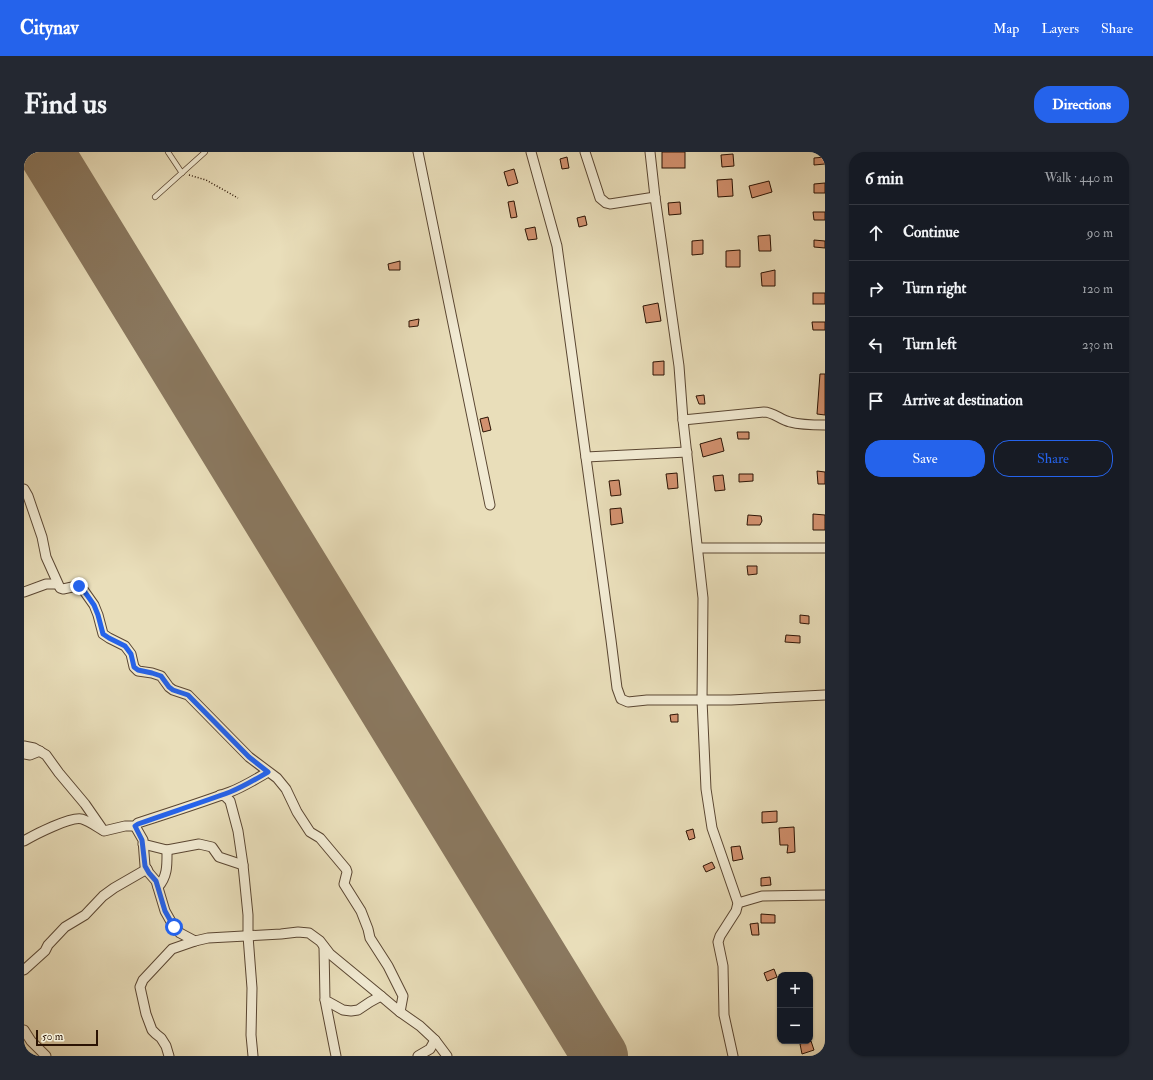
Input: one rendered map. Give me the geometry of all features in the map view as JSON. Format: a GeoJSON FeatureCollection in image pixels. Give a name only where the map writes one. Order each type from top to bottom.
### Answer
{"type":"FeatureCollection","features":[{"type":"Feature","properties":{"kind":"street"},"geometry":{"type":"LineString","coordinates":[[418,152],[490,505]]}},
{"type":"Feature","properties":{"kind":"street"},"geometry":{"type":"LineString","coordinates":[[531,152],[557,246],[617,688],[621,699],[628,702],[647,700],[731,700],[825,695]]}},
{"type":"Feature","properties":{"kind":"street"},"geometry":{"type":"LineString","coordinates":[[585,152],[600,198],[606,203],[610,204],[655,196]]}},
{"type":"Feature","properties":{"kind":"street"},"geometry":{"type":"LineString","coordinates":[[650,152],[679,366],[683,420],[703,598],[702,700],[706,790],[712,828],[738,903],[736,912],[720,936],[718,942],[723,966],[724,1015],[733,1056]]}},
{"type":"Feature","properties":{"kind":"street"},"geometry":{"type":"LineString","coordinates":[[683,420],[768,412],[791,423],[825,425]]}},
{"type":"Feature","properties":{"kind":"street"},"geometry":{"type":"LineString","coordinates":[[586,457],[687,452]]}},
{"type":"Feature","properties":{"kind":"street"},"geometry":{"type":"LineString","coordinates":[[24,489],[28,496],[42,537],[46,557],[57,584],[63,590],[77,586],[82,588],[96,610],[103,634],[125,646],[131,654],[134,667],[138,670],[161,676],[173,690],[188,695],[249,757],[277,778],[286,789],[297,812],[310,832],[320,838],[346,869],[347,872],[344,884],[361,912],[370,938],[388,966],[403,996],[400,1012]]}},
{"type":"Feature","properties":{"kind":"street"},"geometry":{"type":"LineString","coordinates":[[698,548],[825,548]]}},
{"type":"Feature","properties":{"kind":"street"},"geometry":{"type":"LineString","coordinates":[[24,592],[46,584],[57,584]]}},
{"type":"Feature","properties":{"kind":"street"},"geometry":{"type":"LineString","coordinates":[[24,746],[34,748],[46,755],[85,804],[104,831]]}},
{"type":"Feature","properties":{"kind":"street"},"geometry":{"type":"LineString","coordinates":[[24,754],[30,755],[40,751]]}},
{"type":"Feature","properties":{"kind":"street"},"geometry":{"type":"LineString","coordinates":[[24,841],[65,821],[77,818],[82,819],[104,831],[125,826],[135,826],[220,795],[230,796],[268,772]]}},
{"type":"Feature","properties":{"kind":"street"},"geometry":{"type":"LineString","coordinates":[[230,796],[238,831],[248,915],[252,988],[252,1056]]}},
{"type":"Feature","properties":{"kind":"street"},"geometry":{"type":"LineString","coordinates":[[135,826],[144,844],[145,866],[156,881],[165,911],[174,927],[180,933],[195,941]]}},
{"type":"Feature","properties":{"kind":"street"},"geometry":{"type":"LineString","coordinates":[[144,844],[167,850],[199,844],[212,847],[220,857],[243,865]]}},
{"type":"Feature","properties":{"kind":"street"},"geometry":{"type":"LineString","coordinates":[[158,886],[163,881],[167,871],[167,850]]}},
{"type":"Feature","properties":{"kind":"street"},"geometry":{"type":"LineString","coordinates":[[24,970],[45,951],[48,945],[65,927],[85,915],[103,896],[114,888],[147,869]]}},
{"type":"Feature","properties":{"kind":"street"},"geometry":{"type":"LineString","coordinates":[[738,903],[762,896],[825,895]]}},
{"type":"Feature","properties":{"kind":"street"},"geometry":{"type":"LineString","coordinates":[[170,1056],[162,1038],[152,1030],[146,1014],[140,987],[143,980],[172,949],[208,938],[298,932],[309,933],[330,954],[400,1012],[420,1026],[435,1040],[448,1056]]}},
{"type":"Feature","properties":{"kind":"street"},"geometry":{"type":"LineString","coordinates":[[324,947],[325,1000],[336,1056]]}},
{"type":"Feature","properties":{"kind":"street"},"geometry":{"type":"LineString","coordinates":[[325,1000],[343,1010],[351,1011],[358,1010],[381,996]]}},
{"type":"Feature","properties":{"kind":"street"},"geometry":{"type":"LineString","coordinates":[[24,1030],[46,1056]]}},
{"type":"Feature","properties":{"kind":"street"},"geometry":{"type":"LineString","coordinates":[[418,1056],[430,1049],[435,1040]]}},
{"type":"Feature","properties":{"kind":"lane"},"geometry":{"type":"LineString","coordinates":[[168,152],[182,173]]}},
{"type":"Feature","properties":{"kind":"lane"},"geometry":{"type":"LineString","coordinates":[[155,197],[205,152]]}},
{"type":"Feature","properties":{"kind":"path"},"geometry":{"type":"LineString","coordinates":[[182,173],[206,180],[238,198]]}},
{"type":"Feature","properties":{"kind":"building"},"geometry":{"type":"Polygon","coordinates":[[[662,152],[685,152],[685,168],[662,168],[662,152]]]}},
{"type":"Feature","properties":{"kind":"building"},"geometry":{"type":"Polygon","coordinates":[[[733,154],[734,166],[722,167],[721,155],[733,154]]]}},
{"type":"Feature","properties":{"kind":"building"},"geometry":{"type":"Polygon","coordinates":[[[567,157],[569,168],[562,169],[560,159],[567,157]]]}},
{"type":"Feature","properties":{"kind":"building"},"geometry":{"type":"Polygon","coordinates":[[[825,157],[825,164],[814,165],[814,158],[825,157]]]}},
{"type":"Feature","properties":{"kind":"building"},"geometry":{"type":"Polygon","coordinates":[[[514,169],[518,183],[508,186],[504,172],[514,169]]]}},
{"type":"Feature","properties":{"kind":"building"},"geometry":{"type":"Polygon","coordinates":[[[732,179],[733,196],[718,197],[717,180],[732,179]]]}},
{"type":"Feature","properties":{"kind":"building"},"geometry":{"type":"Polygon","coordinates":[[[769,181],[772,192],[752,198],[749,186],[769,181]]]}},
{"type":"Feature","properties":{"kind":"building"},"geometry":{"type":"Polygon","coordinates":[[[825,183],[825,193],[814,193],[814,184],[825,183]]]}},
{"type":"Feature","properties":{"kind":"building"},"geometry":{"type":"Polygon","coordinates":[[[514,201],[517,217],[511,218],[508,202],[514,201]]]}},
{"type":"Feature","properties":{"kind":"building"},"geometry":{"type":"Polygon","coordinates":[[[680,202],[681,214],[669,215],[668,203],[680,202]]]}},
{"type":"Feature","properties":{"kind":"building"},"geometry":{"type":"Polygon","coordinates":[[[813,212],[825,212],[825,220],[814,220],[813,212]]]}},
{"type":"Feature","properties":{"kind":"building"},"geometry":{"type":"Polygon","coordinates":[[[585,216],[587,225],[579,227],[577,218],[585,216]]]}},
{"type":"Feature","properties":{"kind":"building"},"geometry":{"type":"Polygon","coordinates":[[[535,227],[537,239],[528,240],[525,229],[535,227]]]}},
{"type":"Feature","properties":{"kind":"building"},"geometry":{"type":"Polygon","coordinates":[[[770,235],[771,251],[759,251],[758,236],[770,235]]]}},
{"type":"Feature","properties":{"kind":"building"},"geometry":{"type":"Polygon","coordinates":[[[703,240],[703,254],[692,255],[692,241],[703,240]]]}},
{"type":"Feature","properties":{"kind":"building"},"geometry":{"type":"Polygon","coordinates":[[[814,240],[825,241],[825,248],[814,247],[814,240]]]}},
{"type":"Feature","properties":{"kind":"building"},"geometry":{"type":"Polygon","coordinates":[[[740,250],[740,267],[726,267],[726,251],[740,250]]]}},
{"type":"Feature","properties":{"kind":"building"},"geometry":{"type":"Polygon","coordinates":[[[400,261],[400,270],[389,270],[388,264],[400,261]]]}},
{"type":"Feature","properties":{"kind":"building"},"geometry":{"type":"Polygon","coordinates":[[[775,270],[775,286],[762,286],[761,273],[775,270]]]}},
{"type":"Feature","properties":{"kind":"building"},"geometry":{"type":"Polygon","coordinates":[[[813,293],[825,293],[825,304],[813,304],[813,293]]]}},
{"type":"Feature","properties":{"kind":"building"},"geometry":{"type":"Polygon","coordinates":[[[658,303],[661,321],[646,323],[643,306],[658,303]]]}},
{"type":"Feature","properties":{"kind":"building"},"geometry":{"type":"Polygon","coordinates":[[[419,319],[418,326],[409,327],[409,321],[419,319]]]}},
{"type":"Feature","properties":{"kind":"building"},"geometry":{"type":"Polygon","coordinates":[[[812,322],[825,322],[825,330],[813,330],[812,322]]]}},
{"type":"Feature","properties":{"kind":"building"},"geometry":{"type":"Polygon","coordinates":[[[664,361],[664,375],[653,375],[653,362],[664,361]]]}},
{"type":"Feature","properties":{"kind":"building"},"geometry":{"type":"Polygon","coordinates":[[[820,374],[825,374],[825,415],[817,414],[820,374]]]}},
{"type":"Feature","properties":{"kind":"building"},"geometry":{"type":"Polygon","coordinates":[[[704,395],[705,404],[699,404],[696,396],[704,395]]]}},
{"type":"Feature","properties":{"kind":"building"},"geometry":{"type":"Polygon","coordinates":[[[488,417],[491,430],[483,432],[480,419],[488,417]]]}},
{"type":"Feature","properties":{"kind":"building"},"geometry":{"type":"Polygon","coordinates":[[[737,432],[749,432],[749,439],[738,439],[737,432]]]}},
{"type":"Feature","properties":{"kind":"building"},"geometry":{"type":"Polygon","coordinates":[[[721,438],[724,451],[703,457],[700,444],[721,438]]]}},
{"type":"Feature","properties":{"kind":"building"},"geometry":{"type":"Polygon","coordinates":[[[817,471],[825,472],[825,484],[818,484],[817,471]]]}},
{"type":"Feature","properties":{"kind":"building"},"geometry":{"type":"Polygon","coordinates":[[[677,473],[678,488],[668,489],[666,474],[677,473]]]}},
{"type":"Feature","properties":{"kind":"building"},"geometry":{"type":"Polygon","coordinates":[[[739,474],[753,474],[753,481],[739,482],[739,474]]]}},
{"type":"Feature","properties":{"kind":"building"},"geometry":{"type":"Polygon","coordinates":[[[723,475],[725,490],[715,491],[713,476],[723,475]]]}},
{"type":"Feature","properties":{"kind":"building"},"geometry":{"type":"Polygon","coordinates":[[[619,480],[621,495],[611,496],[609,481],[619,480]]]}},
{"type":"Feature","properties":{"kind":"building"},"geometry":{"type":"Polygon","coordinates":[[[621,508],[623,523],[611,525],[610,509],[621,508]]]}},
{"type":"Feature","properties":{"kind":"building"},"geometry":{"type":"Polygon","coordinates":[[[813,514],[825,515],[825,530],[813,530],[813,514]]]}},
{"type":"Feature","properties":{"kind":"building"},"geometry":{"type":"Polygon","coordinates":[[[748,515],[761,516],[762,521],[760,525],[747,525],[748,515]]]}},
{"type":"Feature","properties":{"kind":"building"},"geometry":{"type":"Polygon","coordinates":[[[747,566],[757,566],[757,574],[748,575],[747,566]]]}},
{"type":"Feature","properties":{"kind":"building"},"geometry":{"type":"Polygon","coordinates":[[[800,615],[809,616],[809,624],[800,623],[800,615]]]}},
{"type":"Feature","properties":{"kind":"building"},"geometry":{"type":"Polygon","coordinates":[[[786,635],[800,636],[800,643],[785,642],[786,635]]]}},
{"type":"Feature","properties":{"kind":"building"},"geometry":{"type":"Polygon","coordinates":[[[678,714],[678,722],[671,722],[670,715],[678,714]]]}},
{"type":"Feature","properties":{"kind":"building"},"geometry":{"type":"Polygon","coordinates":[[[777,811],[777,822],[762,823],[762,812],[777,811]]]}},
{"type":"Feature","properties":{"kind":"building"},"geometry":{"type":"Polygon","coordinates":[[[794,827],[795,852],[787,853],[788,845],[780,845],[779,828],[794,827]]]}},
{"type":"Feature","properties":{"kind":"building"},"geometry":{"type":"Polygon","coordinates":[[[693,829],[695,838],[689,840],[686,831],[693,829]]]}},
{"type":"Feature","properties":{"kind":"building"},"geometry":{"type":"Polygon","coordinates":[[[740,846],[743,859],[733,861],[731,847],[740,846]]]}},
{"type":"Feature","properties":{"kind":"building"},"geometry":{"type":"Polygon","coordinates":[[[712,862],[715,868],[706,872],[703,866],[712,862]]]}},
{"type":"Feature","properties":{"kind":"building"},"geometry":{"type":"Polygon","coordinates":[[[770,877],[771,885],[761,886],[761,878],[770,877]]]}},
{"type":"Feature","properties":{"kind":"building"},"geometry":{"type":"Polygon","coordinates":[[[761,914],[775,915],[775,923],[761,923],[761,914]]]}},
{"type":"Feature","properties":{"kind":"building"},"geometry":{"type":"Polygon","coordinates":[[[758,923],[759,935],[752,935],[750,924],[758,923]]]}},
{"type":"Feature","properties":{"kind":"building"},"geometry":{"type":"Polygon","coordinates":[[[774,969],[777,977],[767,981],[764,973],[774,969]]]}},
{"type":"Feature","properties":{"kind":"building"},"geometry":{"type":"Polygon","coordinates":[[[800,1044],[812,1044],[814,1050],[802,1054],[800,1044]]]}},
{"type":"Feature","properties":{"kind":"runway"},"geometry":{"type":"LineString","coordinates":[[46,152],[600,1056]]}},
{"type":"Feature","properties":{"kind":"route"},"geometry":{"type":"LineString","coordinates":[[79,586],[94,605],[103,634],[125,646],[131,654],[134,667],[138,670],[161,676],[173,690],[184,693],[192,698],[249,757],[268,772],[230,792],[135,826],[140,835],[144,848],[145,866],[158,884],[160,897],[165,911],[174,927]]}}]}
